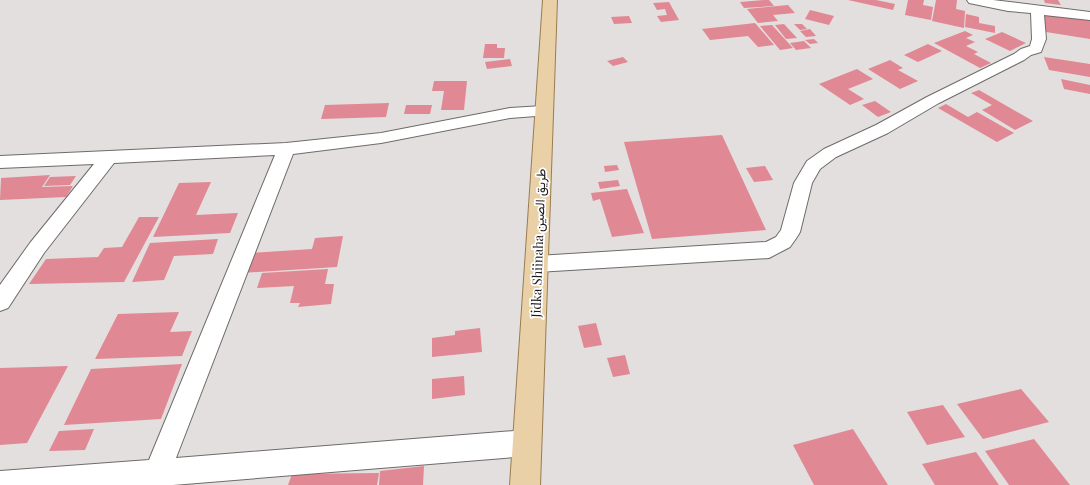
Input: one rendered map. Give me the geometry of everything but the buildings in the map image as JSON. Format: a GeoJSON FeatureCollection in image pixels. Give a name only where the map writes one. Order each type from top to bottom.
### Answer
{"type":"FeatureCollection","features":[{"type":"Feature","properties":{"kind":"main road","name":"Jidka Shiinaha طريق الصين"},"geometry":{"type":"LineString","coordinates":[[525,485],[533,364],[543,111],[550,0]]}},
{"type":"Feature","properties":{"kind":"street"},"geometry":{"type":"LineString","coordinates":[[974,0],[1008,7],[1090,16]]}},
{"type":"Feature","properties":{"kind":"street"},"geometry":{"type":"LineString","coordinates":[[537,264],[769,250],[783,242],[790,232],[802,183],[813,165],[830,153],[882,129],[933,100],[1019,57],[1026,52],[1036,49],[1039,39],[1037,10]]}},
{"type":"Feature","properties":{"kind":"street"},"geometry":{"type":"LineString","coordinates":[[0,162],[286,149],[382,138],[510,113],[543,111]]}},
{"type":"Feature","properties":{"kind":"street"},"geometry":{"type":"LineString","coordinates":[[154,479],[286,149]]}},
{"type":"Feature","properties":{"kind":"street"},"geometry":{"type":"LineString","coordinates":[[0,302],[9,275],[38,248],[110,156]]}},
{"type":"Feature","properties":{"kind":"street"},"geometry":{"type":"LineString","coordinates":[[0,484],[154,479],[527,443]]}}]}
